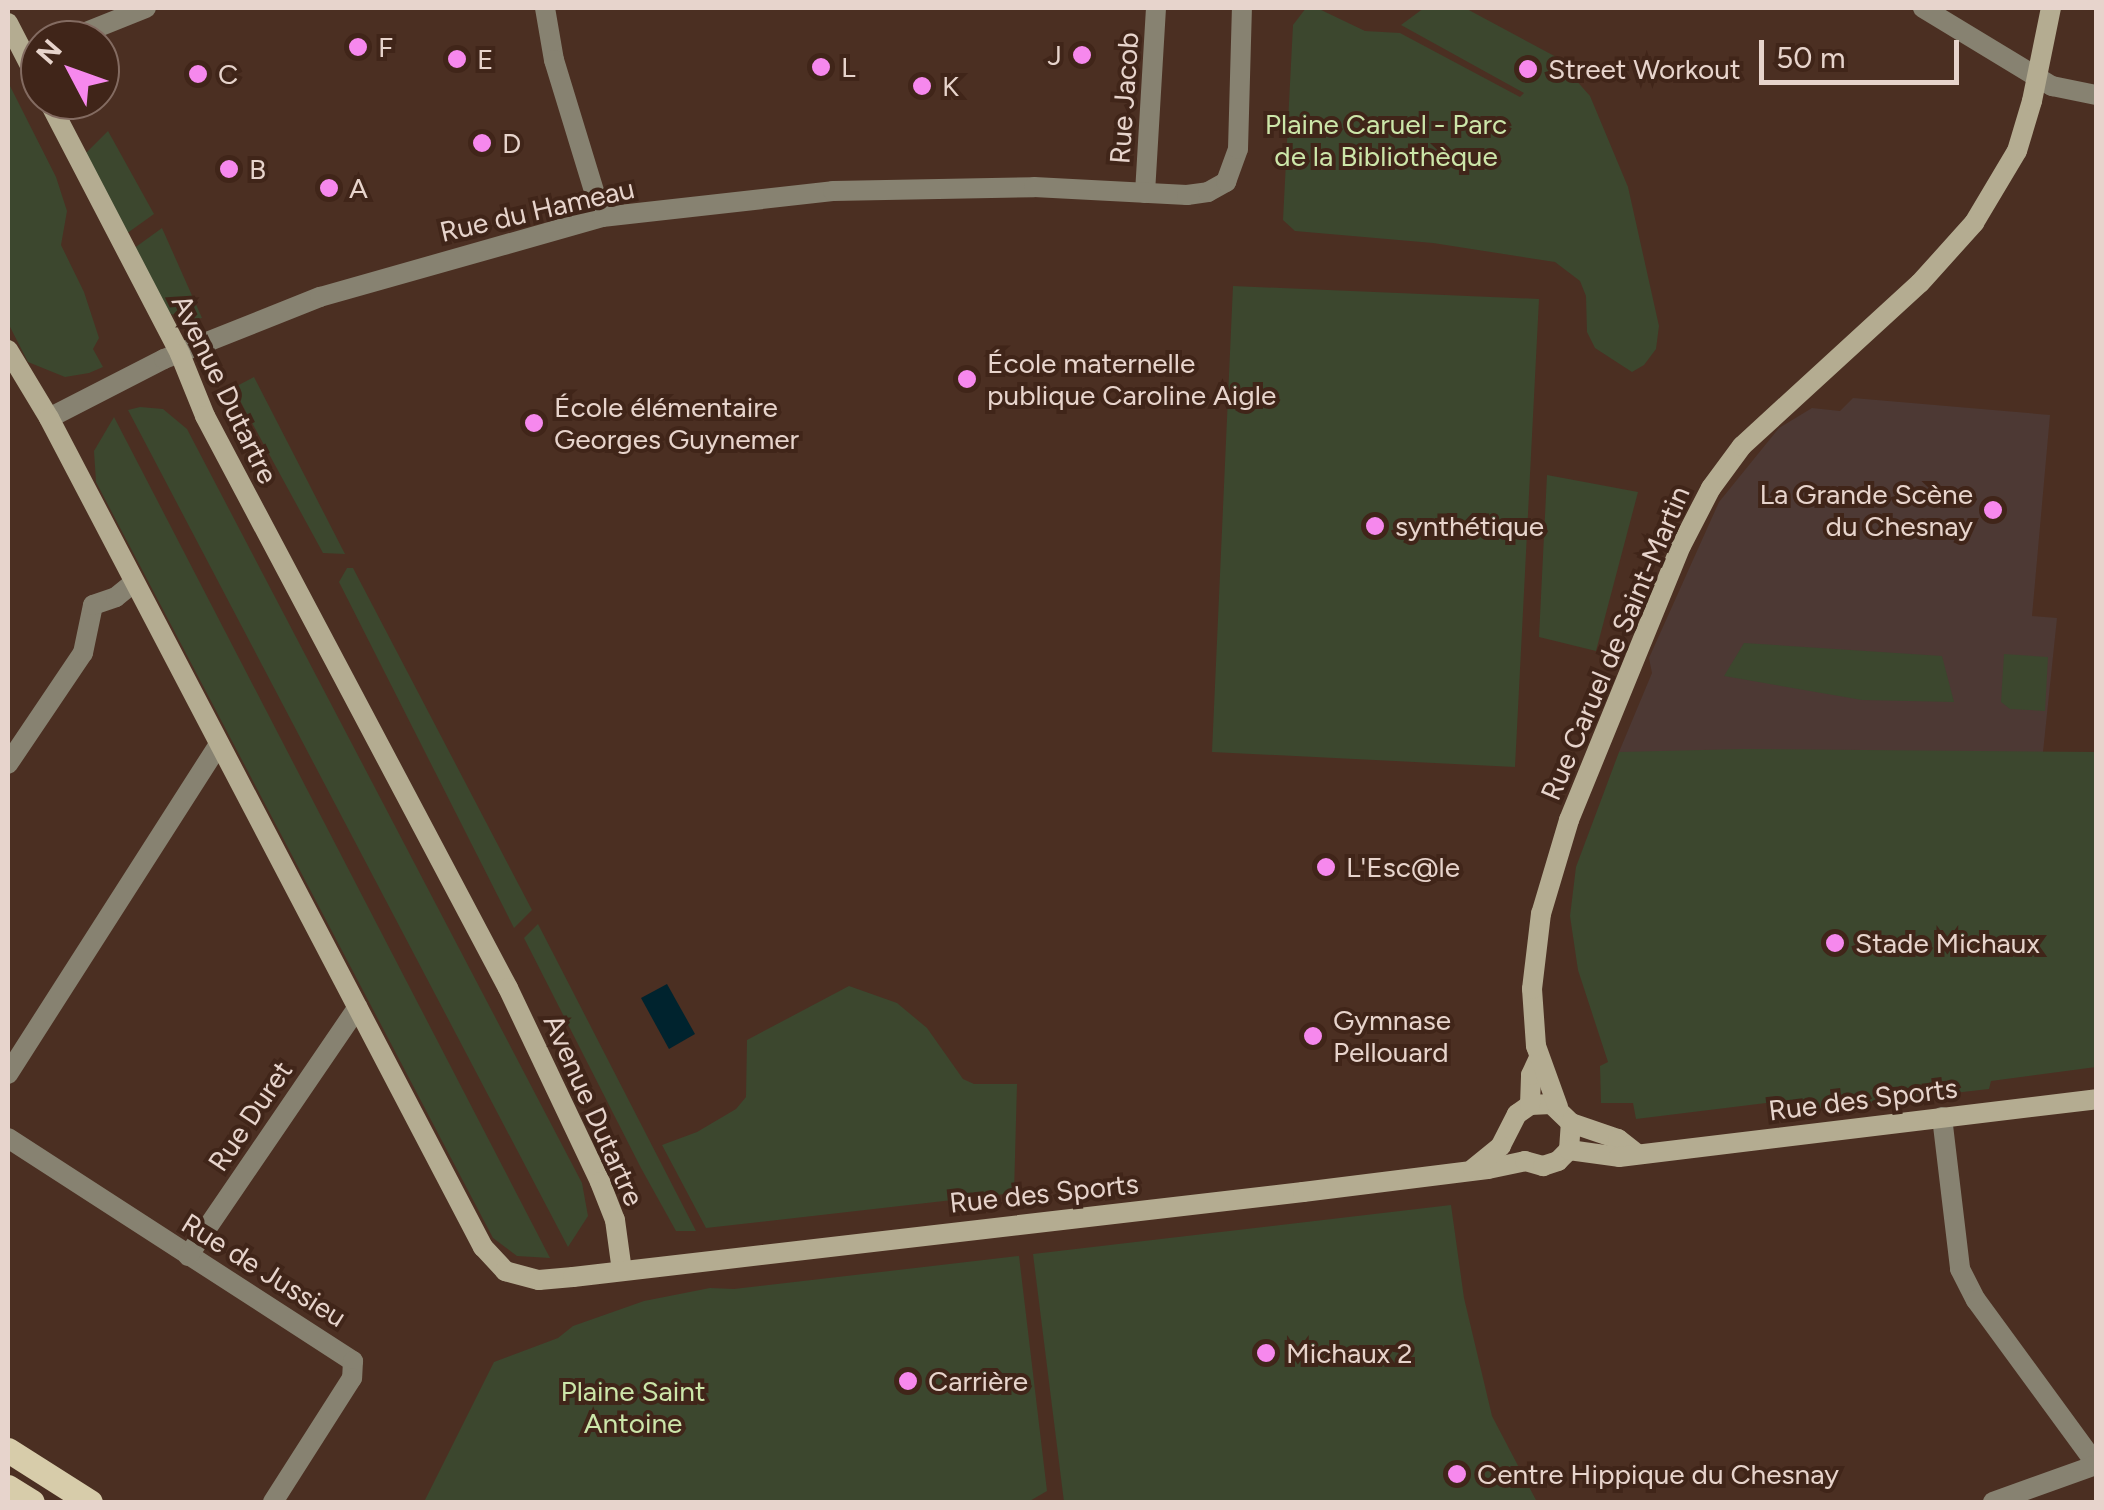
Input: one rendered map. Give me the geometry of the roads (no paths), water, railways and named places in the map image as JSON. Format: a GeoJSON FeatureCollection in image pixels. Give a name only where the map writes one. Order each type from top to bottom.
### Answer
{"type":"FeatureCollection","features":[{"type":"Feature","properties":{"kind":"main road","name":"Rue Caruel de Saint-Martin"},"geometry":{"type":"LineString","coordinates":[[1564,1115],[1538,1060],[1534,960],[1555,860],[1697,513],[1742,446],[1920,283],[1974,222],[2016,151],[2038,76],[2051,8]]}},
{"type":"Feature","properties":{"kind":"main road","name":"Avenue Dutartre"},"geometry":{"type":"LineString","coordinates":[[58,120],[180,354],[205,416],[516,1005],[615,1220],[622,1270]]}},
{"type":"Feature","properties":{"kind":"main road"},"geometry":{"type":"LineString","coordinates":[[8,350],[49,418],[132,584],[492,1260],[519,1277],[539,1280],[622,1270]]}},
{"type":"Feature","properties":{"kind":"main road","name":"Rue Caruel de Saint-Martin"},"geometry":{"type":"LineString","coordinates":[[1530,1105],[1531,1075],[1538,1060]]}},
{"type":"Feature","properties":{"kind":"main road","name":"Rue des Sports"},"geometry":{"type":"LineString","coordinates":[[622,1270],[1525,1161],[1550,1164],[1569,1150],[1619,1158],[2096,1099]]}},
{"type":"Feature","properties":{"kind":"main road"},"geometry":{"type":"LineString","coordinates":[[1472,1168],[1510,1136],[1513,1121],[1530,1105],[1618,1139],[1636,1153]]}},
{"type":"Feature","properties":{"kind":"main road"},"geometry":{"type":"LineString","coordinates":[[1564,1115],[1569,1150]]}},
{"type":"Feature","properties":{"kind":"main road"},"geometry":{"type":"LineString","coordinates":[[1510,1136],[1525,1161]]}},
{"type":"Feature","properties":{"kind":"main road"},"geometry":{"type":"LineString","coordinates":[[8,1450],[90,1502]]}},
{"type":"Feature","properties":{"kind":"main road"},"geometry":{"type":"LineString","coordinates":[[8,1487],[32,1502]]}},
{"type":"Feature","properties":{"kind":"street"},"geometry":{"type":"LineString","coordinates":[[116,20],[146,8]]}},
{"type":"Feature","properties":{"kind":"street"},"geometry":{"type":"LineString","coordinates":[[545,8],[554,60],[602,217]]}},
{"type":"Feature","properties":{"kind":"street","name":"Rue Jacob"},"geometry":{"type":"LineString","coordinates":[[1145,193],[1156,8]]}},
{"type":"Feature","properties":{"kind":"street","name":"Rue du Hameau"},"geometry":{"type":"LineString","coordinates":[[49,418],[180,354],[320,297],[602,217],[833,191],[1034,187],[1187,195],[1218,188],[1234,168],[1242,8]]}},
{"type":"Feature","properties":{"kind":"street"},"geometry":{"type":"LineString","coordinates":[[1922,8],[2060,89],[2096,95]]}},
{"type":"Feature","properties":{"kind":"street"},"geometry":{"type":"LineString","coordinates":[[8,764],[83,653],[93,605],[116,597],[132,584]]}},
{"type":"Feature","properties":{"kind":"street"},"geometry":{"type":"LineString","coordinates":[[8,1074],[218,746]]}},
{"type":"Feature","properties":{"kind":"street","name":"Rue Duret"},"geometry":{"type":"LineString","coordinates":[[188,1256],[358,1008]]}},
{"type":"Feature","properties":{"kind":"street"},"geometry":{"type":"LineString","coordinates":[[1942,1117],[1960,1269],[1976,1300],[2096,1464],[1993,1502]]}},
{"type":"Feature","properties":{"kind":"street","name":"Rue de Jussieu"},"geometry":{"type":"LineString","coordinates":[[8,1138],[353,1361],[352,1378],[273,1502]]}},
{"type":"Feature","properties":{"kind":"water"},"geometry":{"type":"Polygon","coordinates":[[[667,984],[695,1034],[669,1049],[641,998],[667,984]]]}},
{"type":"Feature","properties":{"kind":"place","name":"F"},"geometry":{"type":"Point","coordinates":[358,47]}},
{"type":"Feature","properties":{"kind":"place","name":"J"},"geometry":{"type":"Point","coordinates":[1082,55]}},
{"type":"Feature","properties":{"kind":"place","name":"E"},"geometry":{"type":"Point","coordinates":[457,59]}},
{"type":"Feature","properties":{"kind":"place","name":"L"},"geometry":{"type":"Point","coordinates":[821,67]}},
{"type":"Feature","properties":{"kind":"place","name":"Street Workout"},"geometry":{"type":"Point","coordinates":[1528,69]}},
{"type":"Feature","properties":{"kind":"place","name":"C"},"geometry":{"type":"Point","coordinates":[198,74]}},
{"type":"Feature","properties":{"kind":"place","name":"K"},"geometry":{"type":"Point","coordinates":[922,86]}},
{"type":"Feature","properties":{"kind":"place","name":"D"},"geometry":{"type":"Point","coordinates":[482,143]}},
{"type":"Feature","properties":{"kind":"place","name":"B"},"geometry":{"type":"Point","coordinates":[229,169]}},
{"type":"Feature","properties":{"kind":"place","name":"A"},"geometry":{"type":"Point","coordinates":[329,188]}},
{"type":"Feature","properties":{"kind":"place","name":"École maternelle publique Caroline Aigle"},"geometry":{"type":"Point","coordinates":[967,379]}},
{"type":"Feature","properties":{"kind":"place","name":"École élémentaire Georges Guynemer"},"geometry":{"type":"Point","coordinates":[534,423]}},
{"type":"Feature","properties":{"kind":"place","name":"La Grande Scène du Chesnay"},"geometry":{"type":"Point","coordinates":[1993,510]}},
{"type":"Feature","properties":{"kind":"place","name":"synthétique"},"geometry":{"type":"Point","coordinates":[1375,526]}},
{"type":"Feature","properties":{"kind":"place","name":"L'Esc@le"},"geometry":{"type":"Point","coordinates":[1326,867]}},
{"type":"Feature","properties":{"kind":"place","name":"Stade Michaux"},"geometry":{"type":"Point","coordinates":[1835,943]}},
{"type":"Feature","properties":{"kind":"place","name":"Gymnase Pellouard"},"geometry":{"type":"Point","coordinates":[1313,1036]}},
{"type":"Feature","properties":{"kind":"place","name":"Michaux 2"},"geometry":{"type":"Point","coordinates":[1266,1353]}},
{"type":"Feature","properties":{"kind":"place","name":"Carrière"},"geometry":{"type":"Point","coordinates":[908,1381]}},
{"type":"Feature","properties":{"kind":"place","name":"Centre Hippique du Chesnay"},"geometry":{"type":"Point","coordinates":[1457,1474]}},
{"type":"Feature","properties":{"kind":"park label","name":"Plaine Caruel - Parc de la Bibliothèque"},"geometry":{"type":"Point","coordinates":[1386,140]}},
{"type":"Feature","properties":{"kind":"park label","name":"Plaine Saint Antoine"},"geometry":{"type":"Point","coordinates":[633,1407]}}]}
